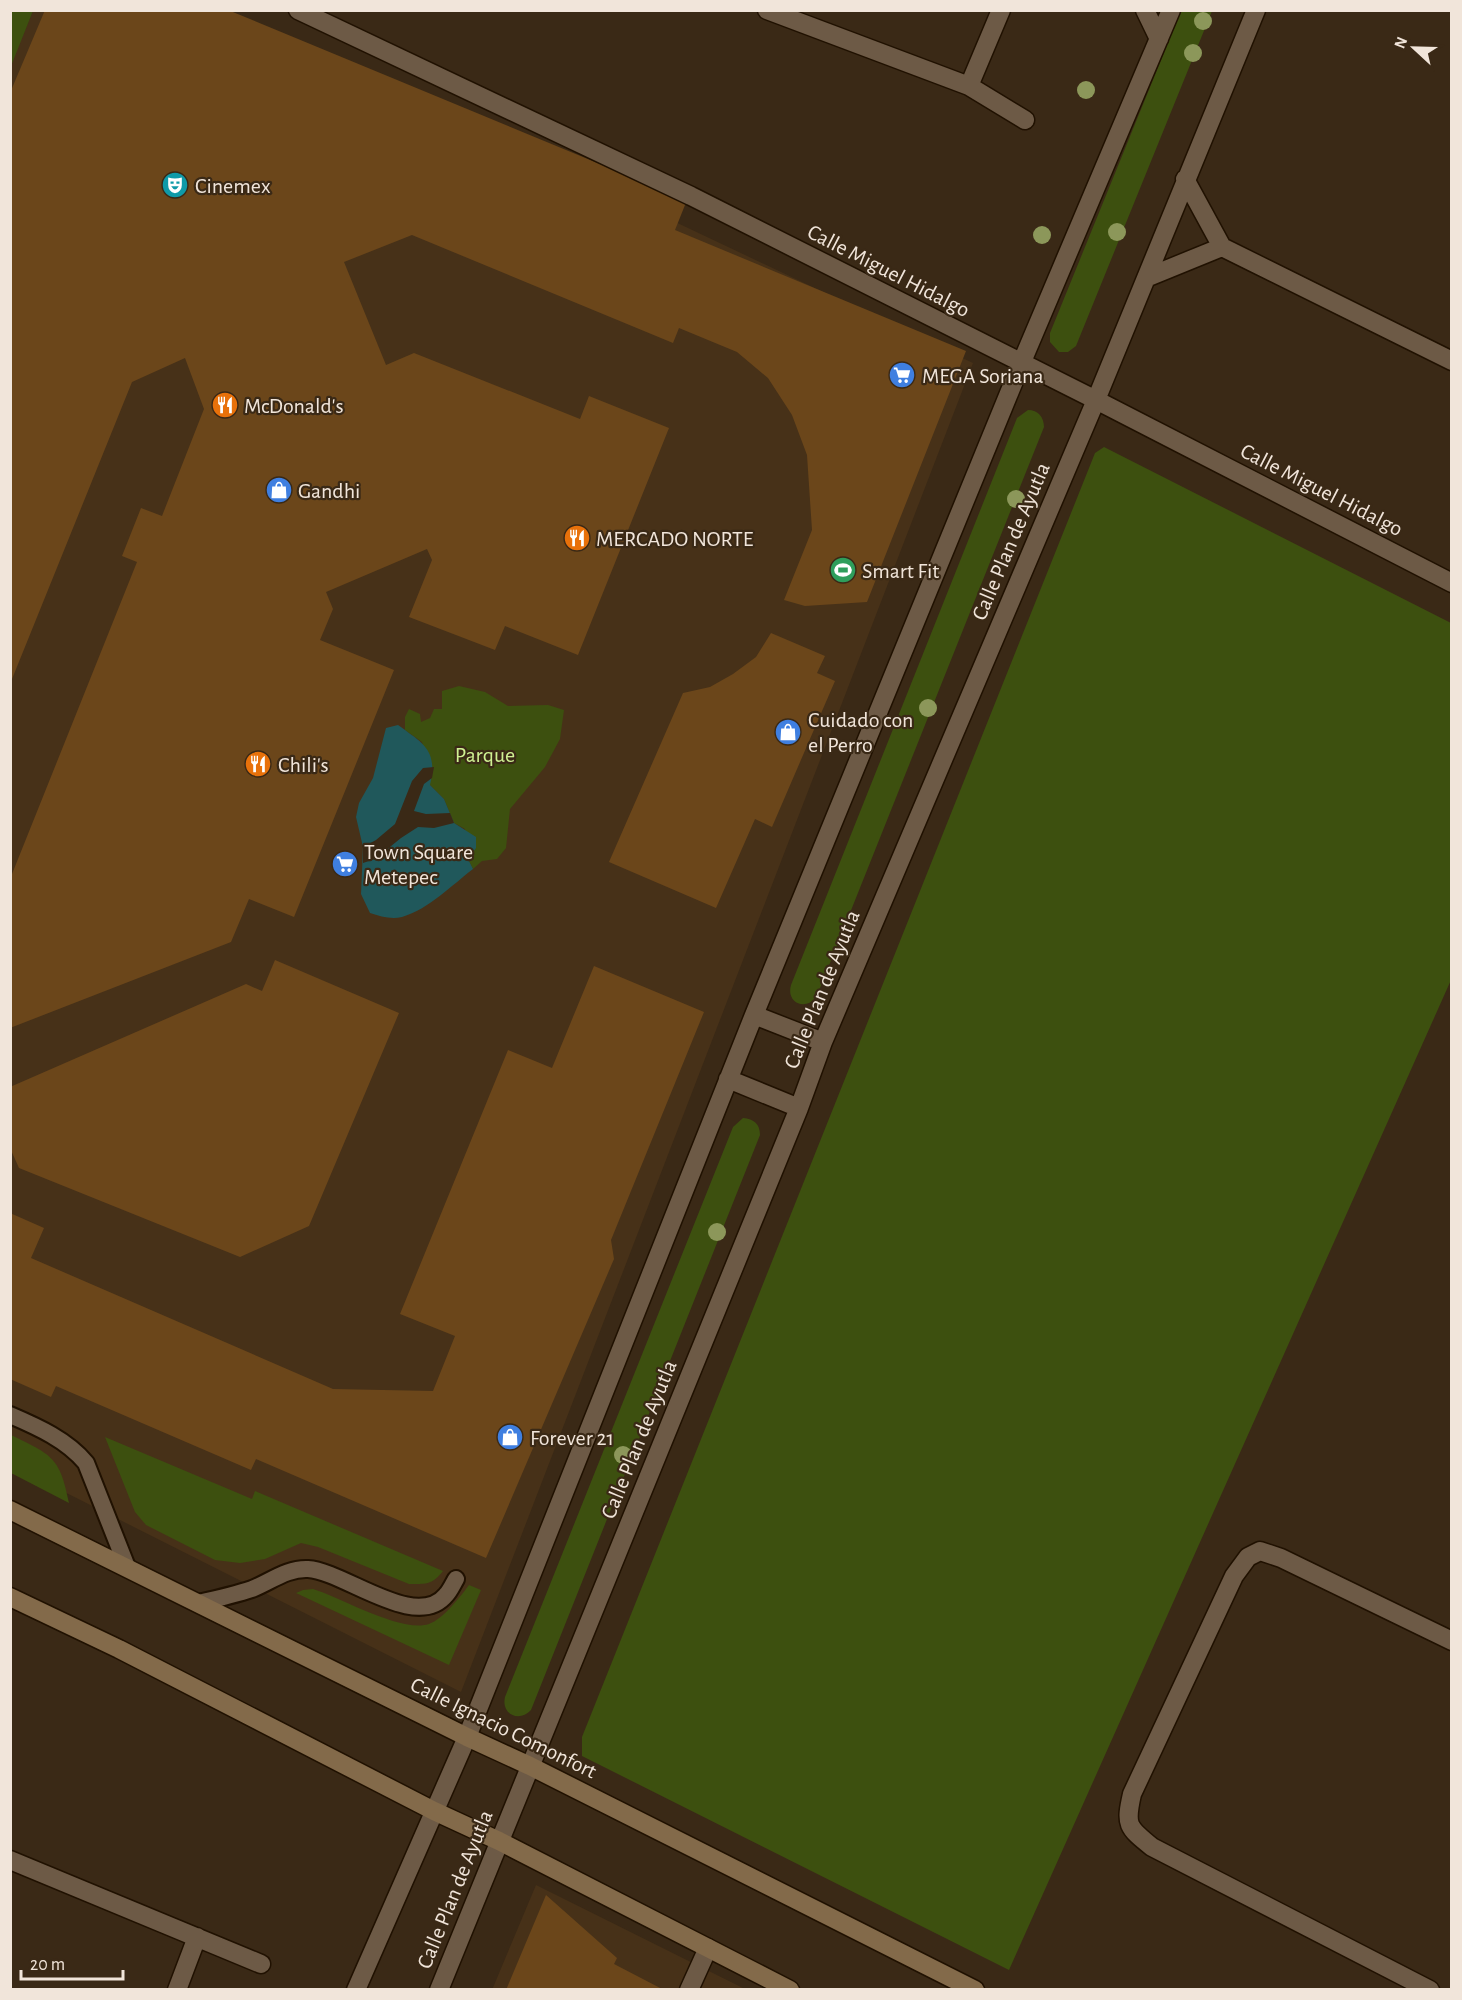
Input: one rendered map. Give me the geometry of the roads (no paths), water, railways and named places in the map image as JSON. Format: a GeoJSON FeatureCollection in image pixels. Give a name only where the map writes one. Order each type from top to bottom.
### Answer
{"type":"FeatureCollection","features":[{"type":"Feature","properties":{"kind":"main road","name":"Calle Ignacio Comonfort"},"geometry":{"type":"LineString","coordinates":[[10,1510],[467,1737],[530,1766],[975,1989]]}},
{"type":"Feature","properties":{"kind":"main road"},"geometry":{"type":"LineString","coordinates":[[10,1597],[119,1649],[434,1811],[500,1841],[790,1989]]}},
{"type":"Feature","properties":{"kind":"street","name":"Calle Miguel Hidalgo"},"geometry":{"type":"LineString","coordinates":[[298,10],[691,196],[1452,583]]}},
{"type":"Feature","properties":{"kind":"street"},"geometry":{"type":"LineString","coordinates":[[767,10],[969,86],[1025,120]]}},
{"type":"Feature","properties":{"kind":"street"},"geometry":{"type":"LineString","coordinates":[[969,86],[1001,10]]}},
{"type":"Feature","properties":{"kind":"street"},"geometry":{"type":"LineString","coordinates":[[1145,10],[1159,39]]}},
{"type":"Feature","properties":{"kind":"street","name":"Calle Plan de Ayutla"},"geometry":{"type":"LineString","coordinates":[[356,1989],[467,1737],[754,1015],[1021,364],[1171,10]]}},
{"type":"Feature","properties":{"kind":"street","name":"Calle Plan de Ayutla"},"geometry":{"type":"LineString","coordinates":[[439,1989],[799,1108],[823,1042],[1096,400],[1185,178],[1256,10]]}},
{"type":"Feature","properties":{"kind":"street"},"geometry":{"type":"LineString","coordinates":[[1185,178],[1222,247],[1452,361]]}},
{"type":"Feature","properties":{"kind":"street"},"geometry":{"type":"LineString","coordinates":[[1146,278],[1222,247]]}},
{"type":"Feature","properties":{"kind":"street","name":"Calle Plan de Ayutla"},"geometry":{"type":"LineString","coordinates":[[754,1015],[823,1042]]}},
{"type":"Feature","properties":{"kind":"street"},"geometry":{"type":"LineString","coordinates":[[728,1079],[799,1108]]}},
{"type":"Feature","properties":{"kind":"street"},"geometry":{"type":"LineString","coordinates":[[1420,1987],[1152,1847],[1133,1832],[1127,1817],[1132,1794],[1234,1576],[1248,1557],[1260,1551],[1281,1558],[1452,1641]]}},
{"type":"Feature","properties":{"kind":"street"},"geometry":{"type":"LineString","coordinates":[[10,1860],[261,1964]]}},
{"type":"Feature","properties":{"kind":"street"},"geometry":{"type":"LineString","coordinates":[[177,1989],[197,1937]]}},
{"type":"Feature","properties":{"kind":"street"},"geometry":{"type":"LineString","coordinates":[[689,1989],[708,1948]]}},
{"type":"Feature","properties":{"kind":"lane"},"geometry":{"type":"LineString","coordinates":[[10,1415],[76,1450],[86,1463],[127,1567]]}},
{"type":"Feature","properties":{"kind":"lane"},"geometry":{"type":"LineString","coordinates":[[198,1603],[254,1588],[284,1573],[307,1569],[321,1572],[396,1603],[426,1606],[446,1596],[456,1579]]}},
{"type":"Feature","properties":{"kind":"water"},"geometry":{"type":"Polygon","coordinates":[[[398,725],[427,749],[432,764],[430,785],[444,799],[454,823],[476,837],[476,848],[468,859],[473,869],[422,908],[394,918],[370,913],[361,894],[363,847],[356,817],[359,803],[373,778],[386,728],[398,725]]]}},
{"type":"Feature","properties":{"kind":"place","name":"Cinemex"},"geometry":{"type":"Point","coordinates":[175,185]}},
{"type":"Feature","properties":{"kind":"place","name":"MEGA Soriana"},"geometry":{"type":"Point","coordinates":[902,375]}},
{"type":"Feature","properties":{"kind":"place","name":"McDonald's"},"geometry":{"type":"Point","coordinates":[225,405]}},
{"type":"Feature","properties":{"kind":"place","name":"Gandhi"},"geometry":{"type":"Point","coordinates":[279,490]}},
{"type":"Feature","properties":{"kind":"place","name":"MERCADO NORTE"},"geometry":{"type":"Point","coordinates":[577,538]}},
{"type":"Feature","properties":{"kind":"place","name":"Smart Fit"},"geometry":{"type":"Point","coordinates":[843,570]}},
{"type":"Feature","properties":{"kind":"place","name":"Cuidado con el Perro"},"geometry":{"type":"Point","coordinates":[788,732]}},
{"type":"Feature","properties":{"kind":"place","name":"Chili's"},"geometry":{"type":"Point","coordinates":[258,764]}},
{"type":"Feature","properties":{"kind":"place","name":"Town Square Metepec"},"geometry":{"type":"Point","coordinates":[345,864]}},
{"type":"Feature","properties":{"kind":"place","name":"Forever 21"},"geometry":{"type":"Point","coordinates":[510,1437]}},
{"type":"Feature","properties":{"kind":"park label","name":"Parque"},"geometry":{"type":"Point","coordinates":[485,754]}}]}
